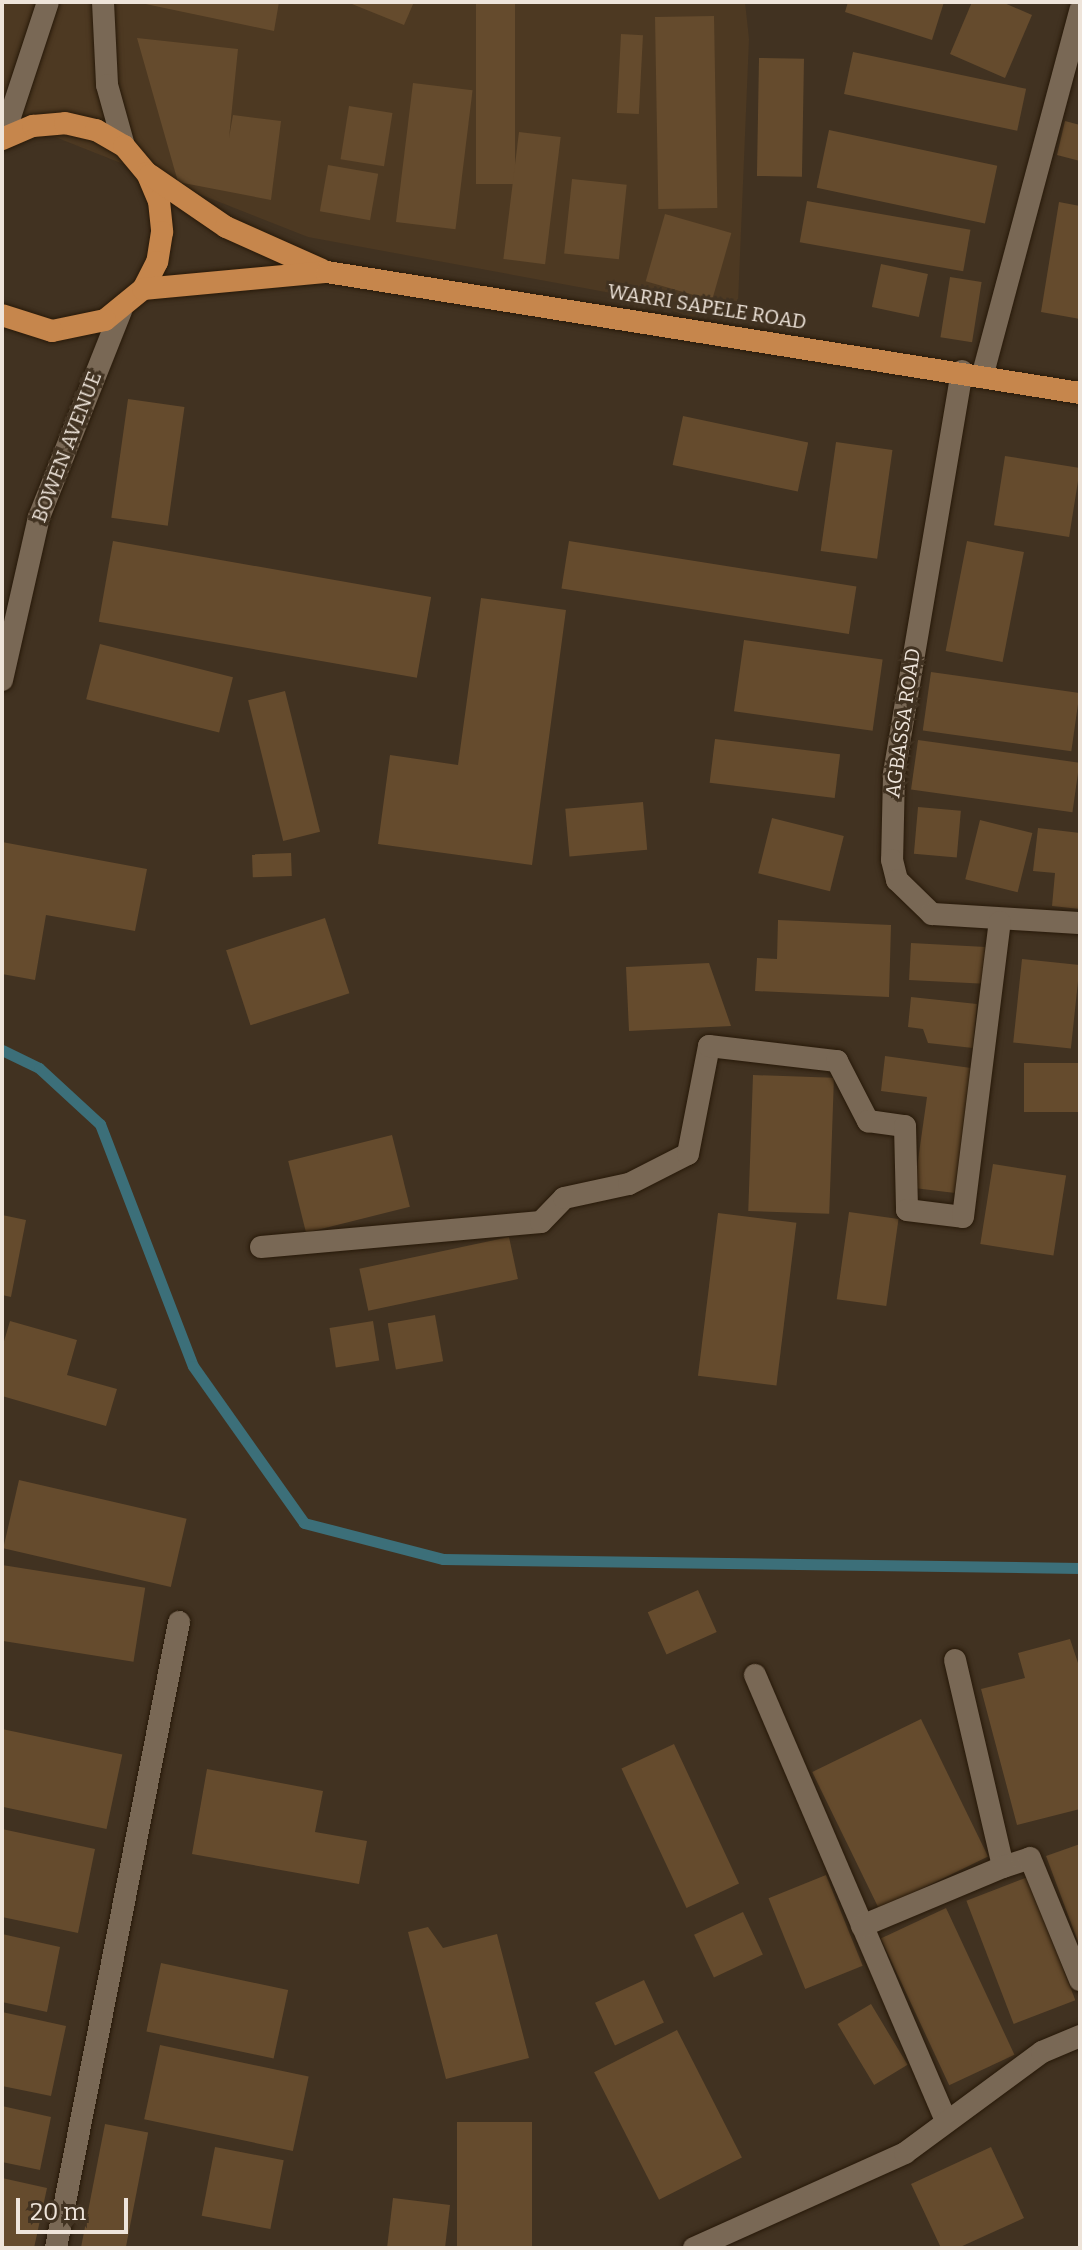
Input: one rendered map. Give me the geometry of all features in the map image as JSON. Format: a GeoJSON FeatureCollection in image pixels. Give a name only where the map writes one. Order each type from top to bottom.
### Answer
{"type":"FeatureCollection","features":[{"type":"Feature","properties":{"kind":"highway"},"geometry":{"type":"LineString","coordinates":[[2,315],[33,328],[70,331],[121,311],[143,289],[157,262],[162,232],[159,201],[147,173],[124,146],[96,130],[65,123],[33,126],[3,139]]}},
{"type":"Feature","properties":{"kind":"highway","name":"WARRI SAPELE ROAD"},"geometry":{"type":"LineString","coordinates":[[147,173],[226,227],[327,272]]}},
{"type":"Feature","properties":{"kind":"highway","name":"WARRI SAPELE ROAD"},"geometry":{"type":"LineString","coordinates":[[143,289],[327,272],[1080,393]]}},
{"type":"Feature","properties":{"kind":"street"},"geometry":{"type":"LineString","coordinates":[[3,139],[48,2]]}},
{"type":"Feature","properties":{"kind":"street"},"geometry":{"type":"LineString","coordinates":[[103,2],[107,85],[124,146]]}},
{"type":"Feature","properties":{"kind":"street","name":"AGBASSA ROAD"},"geometry":{"type":"LineString","coordinates":[[1080,10],[972,374],[894,775],[890,828],[897,880],[913,899],[932,914],[1000,922],[1080,923]]}},
{"type":"Feature","properties":{"kind":"street","name":"BOWEN AVENUE"},"geometry":{"type":"LineString","coordinates":[[2,680],[39,517],[121,311]]}},
{"type":"Feature","properties":{"kind":"street"},"geometry":{"type":"LineString","coordinates":[[261,1247],[541,1222],[564,1198],[629,1184],[688,1154],[709,1046],[837,1061],[868,1121],[905,1126],[907,1210],[963,1217],[1000,922]]}},
{"type":"Feature","properties":{"kind":"street"},"geometry":{"type":"LineString","coordinates":[[56,2248],[179,1622]]}},
{"type":"Feature","properties":{"kind":"street"},"geometry":{"type":"LineString","coordinates":[[955,1660],[1003,1867]]}},
{"type":"Feature","properties":{"kind":"street"},"geometry":{"type":"LineString","coordinates":[[755,1675],[945,2119]]}},
{"type":"Feature","properties":{"kind":"street"},"geometry":{"type":"LineString","coordinates":[[862,1926],[1030,1858],[1080,1980]]}},
{"type":"Feature","properties":{"kind":"street"},"geometry":{"type":"LineString","coordinates":[[694,2248],[905,2153],[945,2119],[1042,2052],[1080,2036]]}},
{"type":"Feature","properties":{"kind":"shaded area"},"geometry":{"type":"Polygon","coordinates":[[[2,2],[745,2],[749,39],[738,303],[693,317],[611,293],[308,237],[2,116],[2,2]]]}},
{"type":"Feature","properties":{"kind":"building"},"geometry":{"type":"Polygon","coordinates":[[[136,2],[279,2],[274,31],[136,2]]]}},
{"type":"Feature","properties":{"kind":"building"},"geometry":{"type":"Polygon","coordinates":[[[347,2],[414,2],[404,25],[347,2]]]}},
{"type":"Feature","properties":{"kind":"building"},"geometry":{"type":"Polygon","coordinates":[[[476,2],[515,2],[515,184],[476,184],[476,2]]]}},
{"type":"Feature","properties":{"kind":"building"},"geometry":{"type":"Polygon","coordinates":[[[848,2],[944,2],[932,40],[845,12],[848,2]]]}},
{"type":"Feature","properties":{"kind":"building"},"geometry":{"type":"Polygon","coordinates":[[[972,2],[1002,2],[1032,15],[1005,78],[950,54],[972,2]]]}},
{"type":"Feature","properties":{"kind":"building"},"geometry":{"type":"Polygon","coordinates":[[[714,16],[717,208],[658,209],[655,17],[714,16]]]}},
{"type":"Feature","properties":{"kind":"building"},"geometry":{"type":"Polygon","coordinates":[[[621,34],[643,35],[639,114],[617,113],[621,34]]]}},
{"type":"Feature","properties":{"kind":"building"},"geometry":{"type":"Polygon","coordinates":[[[137,38],[238,49],[229,138],[233,115],[281,121],[271,200],[178,182],[137,38]]]}},
{"type":"Feature","properties":{"kind":"building"},"geometry":{"type":"Polygon","coordinates":[[[853,52],[1026,89],[1017,131],[844,94],[853,52]]]}},
{"type":"Feature","properties":{"kind":"building"},"geometry":{"type":"Polygon","coordinates":[[[759,58],[804,59],[802,177],[757,176],[759,58]]]}},
{"type":"Feature","properties":{"kind":"building"},"geometry":{"type":"Polygon","coordinates":[[[413,83],[473,90],[455,229],[396,222],[413,83]]]}},
{"type":"Feature","properties":{"kind":"building"},"geometry":{"type":"Polygon","coordinates":[[[349,106],[392,113],[384,166],[341,159],[349,106]]]}},
{"type":"Feature","properties":{"kind":"building"},"geometry":{"type":"Polygon","coordinates":[[[1065,121],[1080,125],[1080,161],[1057,155],[1065,121]]]}},
{"type":"Feature","properties":{"kind":"building"},"geometry":{"type":"Polygon","coordinates":[[[829,130],[997,166],[985,223],[817,188],[829,130]]]}},
{"type":"Feature","properties":{"kind":"building"},"geometry":{"type":"Polygon","coordinates":[[[519,132],[561,137],[545,264],[503,259],[519,132]]]}},
{"type":"Feature","properties":{"kind":"building"},"geometry":{"type":"Polygon","coordinates":[[[328,165],[378,174],[370,220],[320,211],[328,165]]]}},
{"type":"Feature","properties":{"kind":"building"},"geometry":{"type":"Polygon","coordinates":[[[572,179],[627,185],[619,259],[564,254],[572,179]]]}},
{"type":"Feature","properties":{"kind":"building"},"geometry":{"type":"Polygon","coordinates":[[[807,201],[970,230],[963,271],[800,242],[807,201]]]}},
{"type":"Feature","properties":{"kind":"building"},"geometry":{"type":"Polygon","coordinates":[[[1059,202],[1080,206],[1080,319],[1041,312],[1059,202]]]}},
{"type":"Feature","properties":{"kind":"building"},"geometry":{"type":"Polygon","coordinates":[[[665,214],[731,233],[712,300],[646,281],[665,214]]]}},
{"type":"Feature","properties":{"kind":"building"},"geometry":{"type":"Polygon","coordinates":[[[881,264],[928,274],[919,317],[872,307],[881,264]]]}},
{"type":"Feature","properties":{"kind":"building"},"geometry":{"type":"Polygon","coordinates":[[[950,277],[982,282],[972,342],[940,337],[950,277]]]}},
{"type":"Feature","properties":{"kind":"building"},"geometry":{"type":"Polygon","coordinates":[[[128,399],[184,407],[168,526],[111,518],[128,399]]]}},
{"type":"Feature","properties":{"kind":"building"},"geometry":{"type":"Polygon","coordinates":[[[683,416],[808,443],[798,492],[673,465],[683,416]]]}},
{"type":"Feature","properties":{"kind":"building"},"geometry":{"type":"Polygon","coordinates":[[[836,442],[892,450],[877,559],[821,551],[836,442]]]}},
{"type":"Feature","properties":{"kind":"building"},"geometry":{"type":"Polygon","coordinates":[[[1005,456],[1080,468],[1069,537],[994,525],[1005,456]]]}},
{"type":"Feature","properties":{"kind":"building"},"geometry":{"type":"Polygon","coordinates":[[[113,541],[431,597],[417,678],[99,622],[113,541]]]}},
{"type":"Feature","properties":{"kind":"building"},"geometry":{"type":"Polygon","coordinates":[[[569,541],[856,587],[849,634],[561,588],[569,541]]]}},
{"type":"Feature","properties":{"kind":"building"},"geometry":{"type":"Polygon","coordinates":[[[967,541],[1024,552],[1003,662],[946,651],[967,541]]]}},
{"type":"Feature","properties":{"kind":"building"},"geometry":{"type":"Polygon","coordinates":[[[481,598],[566,610],[532,865],[378,844],[390,755],[458,765],[481,598]]]}},
{"type":"Feature","properties":{"kind":"building"},"geometry":{"type":"Polygon","coordinates":[[[744,640],[883,659],[873,731],[734,711],[744,640]]]}},
{"type":"Feature","properties":{"kind":"building"},"geometry":{"type":"Polygon","coordinates":[[[100,644],[233,677],[219,732],[86,699],[100,644]]]}},
{"type":"Feature","properties":{"kind":"building"},"geometry":{"type":"Polygon","coordinates":[[[931,672],[1080,693],[1071,751],[923,730],[931,672]]]}},
{"type":"Feature","properties":{"kind":"building"},"geometry":{"type":"Polygon","coordinates":[[[285,691],[320,832],[283,841],[248,700],[285,691]]]}},
{"type":"Feature","properties":{"kind":"building"},"geometry":{"type":"Polygon","coordinates":[[[715,739],[840,754],[835,798],[710,783],[715,739]]]}},
{"type":"Feature","properties":{"kind":"building"},"geometry":{"type":"Polygon","coordinates":[[[918,740],[1079,763],[1072,812],[911,790],[918,740]]]}},
{"type":"Feature","properties":{"kind":"building"},"geometry":{"type":"Polygon","coordinates":[[[643,802],[647,850],[569,857],[565,809],[643,802]]]}},
{"type":"Feature","properties":{"kind":"building"},"geometry":{"type":"Polygon","coordinates":[[[918,807],[961,811],[957,858],[914,854],[918,807]]]}},
{"type":"Feature","properties":{"kind":"building"},"geometry":{"type":"Polygon","coordinates":[[[772,818],[844,836],[830,891],[758,873],[772,818]]]}},
{"type":"Feature","properties":{"kind":"building"},"geometry":{"type":"Polygon","coordinates":[[[980,820],[1032,833],[1018,892],[965,879],[980,820]]]}},
{"type":"Feature","properties":{"kind":"building"},"geometry":{"type":"Polygon","coordinates":[[[1038,828],[1080,833],[1080,909],[1052,906],[1055,873],[1033,871],[1038,828]]]}},
{"type":"Feature","properties":{"kind":"building"},"geometry":{"type":"Polygon","coordinates":[[[2,842],[147,869],[135,931],[46,915],[35,980],[2,974],[2,842]]]}},
{"type":"Feature","properties":{"kind":"building"},"geometry":{"type":"Polygon","coordinates":[[[291,853],[292,876],[253,877],[252,854],[291,853]]]}},
{"type":"Feature","properties":{"kind":"building"},"geometry":{"type":"Polygon","coordinates":[[[325,918],[349,993],[251,1025],[226,950],[325,918]]]}},
{"type":"Feature","properties":{"kind":"building"},"geometry":{"type":"Polygon","coordinates":[[[778,920],[891,925],[889,997],[755,991],[757,958],[777,959],[778,920]]]}},
{"type":"Feature","properties":{"kind":"building"},"geometry":{"type":"Polygon","coordinates":[[[911,943],[986,947],[984,984],[909,980],[911,943]]]}},
{"type":"Feature","properties":{"kind":"building"},"geometry":{"type":"Polygon","coordinates":[[[1022,959],[1080,965],[1071,1049],[1013,1043],[1022,959]]]}},
{"type":"Feature","properties":{"kind":"building"},"geometry":{"type":"Polygon","coordinates":[[[709,963],[731,1026],[629,1031],[626,967],[709,963]]]}},
{"type":"Feature","properties":{"kind":"building"},"geometry":{"type":"Polygon","coordinates":[[[911,997],[977,1004],[973,1048],[928,1043],[923,1029],[908,1027],[911,997]]]}},
{"type":"Feature","properties":{"kind":"building"},"geometry":{"type":"Polygon","coordinates":[[[885,1056],[971,1068],[955,1193],[914,1188],[927,1097],[881,1091],[885,1056]]]}},
{"type":"Feature","properties":{"kind":"building"},"geometry":{"type":"Polygon","coordinates":[[[1024,1063],[1078,1063],[1078,1112],[1024,1112],[1024,1063]]]}},
{"type":"Feature","properties":{"kind":"building"},"geometry":{"type":"Polygon","coordinates":[[[753,1075],[834,1078],[829,1214],[748,1211],[753,1075]]]}},
{"type":"Feature","properties":{"kind":"building"},"geometry":{"type":"Polygon","coordinates":[[[392,1135],[410,1207],[306,1233],[288,1161],[392,1135]]]}},
{"type":"Feature","properties":{"kind":"building"},"geometry":{"type":"Polygon","coordinates":[[[993,1164],[1066,1176],[1053,1256],[980,1244],[993,1164]]]}},
{"type":"Feature","properties":{"kind":"building"},"geometry":{"type":"Polygon","coordinates":[[[849,1212],[899,1219],[886,1306],[837,1299],[849,1212]]]}},
{"type":"Feature","properties":{"kind":"building"},"geometry":{"type":"Polygon","coordinates":[[[718,1213],[796,1223],[776,1385],[698,1376],[718,1213]]]}},
{"type":"Feature","properties":{"kind":"building"},"geometry":{"type":"Polygon","coordinates":[[[2,1215],[26,1220],[11,1297],[2,1295],[2,1215]]]}},
{"type":"Feature","properties":{"kind":"building"},"geometry":{"type":"Polygon","coordinates":[[[509,1237],[518,1279],[368,1311],[359,1269],[509,1237]]]}},
{"type":"Feature","properties":{"kind":"building"},"geometry":{"type":"Polygon","coordinates":[[[435,1315],[443,1361],[396,1370],[388,1323],[435,1315]]]}},
{"type":"Feature","properties":{"kind":"building"},"geometry":{"type":"Polygon","coordinates":[[[10,1321],[77,1340],[67,1375],[117,1389],[106,1426],[2,1396],[2,1348],[10,1321]]]}},
{"type":"Feature","properties":{"kind":"building"},"geometry":{"type":"Polygon","coordinates":[[[373,1321],[379,1361],[336,1367],[330,1328],[373,1321]]]}},
{"type":"Feature","properties":{"kind":"building"},"geometry":{"type":"Polygon","coordinates":[[[19,1480],[187,1519],[171,1587],[3,1548],[19,1480]]]}},
{"type":"Feature","properties":{"kind":"building"},"geometry":{"type":"Polygon","coordinates":[[[2,1565],[145,1588],[133,1662],[2,1641],[2,1565]]]}},
{"type":"Feature","properties":{"kind":"building"},"geometry":{"type":"Polygon","coordinates":[[[698,1590],[717,1632],[666,1654],[648,1612],[698,1590]]]}},
{"type":"Feature","properties":{"kind":"building"},"geometry":{"type":"Polygon","coordinates":[[[1070,1639],[1080,1669],[1080,1809],[1017,1825],[981,1689],[1025,1678],[1018,1653],[1070,1639]]]}},
{"type":"Feature","properties":{"kind":"building"},"geometry":{"type":"Polygon","coordinates":[[[921,1719],[988,1857],[879,1910],[812,1772],[921,1719]]]}},
{"type":"Feature","properties":{"kind":"building"},"geometry":{"type":"Polygon","coordinates":[[[2,1729],[122,1755],[107,1829],[2,1807],[2,1729]]]}},
{"type":"Feature","properties":{"kind":"building"},"geometry":{"type":"Polygon","coordinates":[[[674,1744],[739,1884],[687,1908],[621,1769],[674,1744]]]}},
{"type":"Feature","properties":{"kind":"building"},"geometry":{"type":"Polygon","coordinates":[[[207,1769],[323,1791],[315,1832],[367,1841],[359,1884],[192,1854],[207,1769]]]}},
{"type":"Feature","properties":{"kind":"building"},"geometry":{"type":"Polygon","coordinates":[[[2,1829],[95,1849],[78,1933],[2,1917],[2,1829]]]}},
{"type":"Feature","properties":{"kind":"building"},"geometry":{"type":"Polygon","coordinates":[[[1080,1844],[1080,1947],[1046,1856],[1080,1844]]]}},
{"type":"Feature","properties":{"kind":"building"},"geometry":{"type":"Polygon","coordinates":[[[826,1875],[863,1966],[805,1989],[769,1898],[826,1875]]]}},
{"type":"Feature","properties":{"kind":"building"},"geometry":{"type":"Polygon","coordinates":[[[1028,1877],[1075,2000],[1014,2024],[966,1901],[1028,1877]]]}},
{"type":"Feature","properties":{"kind":"building"},"geometry":{"type":"Polygon","coordinates":[[[946,1908],[1014,2055],[949,2085],[881,1938],[946,1908]]]}},
{"type":"Feature","properties":{"kind":"building"},"geometry":{"type":"Polygon","coordinates":[[[743,1912],[763,1955],[714,1977],[694,1935],[743,1912]]]}},
{"type":"Feature","properties":{"kind":"building"},"geometry":{"type":"Polygon","coordinates":[[[428,1927],[443,1948],[497,1934],[529,2058],[446,2079],[408,1932],[428,1927]]]}},
{"type":"Feature","properties":{"kind":"building"},"geometry":{"type":"Polygon","coordinates":[[[2,1934],[60,1947],[47,2012],[2,2002],[2,1934]]]}},
{"type":"Feature","properties":{"kind":"building"},"geometry":{"type":"Polygon","coordinates":[[[161,1963],[288,1990],[274,2058],[146,2031],[161,1963]]]}},
{"type":"Feature","properties":{"kind":"building"},"geometry":{"type":"Polygon","coordinates":[[[644,1980],[664,2023],[615,2045],[595,2003],[644,1980]]]}},
{"type":"Feature","properties":{"kind":"building"},"geometry":{"type":"Polygon","coordinates":[[[871,2004],[908,2065],[874,2085],[838,2024],[871,2004]]]}},
{"type":"Feature","properties":{"kind":"building"},"geometry":{"type":"Polygon","coordinates":[[[2,2012],[66,2026],[51,2096],[2,2086],[2,2012]]]}},
{"type":"Feature","properties":{"kind":"building"},"geometry":{"type":"Polygon","coordinates":[[[677,2030],[742,2157],[659,2200],[594,2072],[677,2030]]]}},
{"type":"Feature","properties":{"kind":"building"},"geometry":{"type":"Polygon","coordinates":[[[160,2045],[309,2077],[293,2151],[144,2119],[160,2045]]]}},
{"type":"Feature","properties":{"kind":"building"},"geometry":{"type":"Polygon","coordinates":[[[2,2106],[51,2117],[40,2170],[2,2162],[2,2106]]]}},
{"type":"Feature","properties":{"kind":"building"},"geometry":{"type":"Polygon","coordinates":[[[457,2122],[532,2122],[532,2248],[457,2248],[457,2122]]]}},
{"type":"Feature","properties":{"kind":"building"},"geometry":{"type":"Polygon","coordinates":[[[105,2124],[148,2132],[126,2248],[81,2248],[105,2124]]]}},
{"type":"Feature","properties":{"kind":"building"},"geometry":{"type":"Polygon","coordinates":[[[215,2147],[284,2160],[270,2229],[202,2216],[215,2147]]]}},
{"type":"Feature","properties":{"kind":"building"},"geometry":{"type":"Polygon","coordinates":[[[991,2147],[1024,2218],[958,2248],[941,2248],[911,2184],[991,2147]]]}},
{"type":"Feature","properties":{"kind":"building"},"geometry":{"type":"Polygon","coordinates":[[[2,2178],[47,2188],[34,2248],[2,2248],[2,2178]]]}},
{"type":"Feature","properties":{"kind":"building"},"geometry":{"type":"Polygon","coordinates":[[[393,2198],[450,2205],[445,2248],[387,2248],[393,2198]]]}},
{"type":"Feature","properties":{"kind":"waterway"},"geometry":{"type":"LineString","coordinates":[[2,1050],[39,1068],[100,1124],[193,1366],[304,1523],[443,1559],[1080,1568]]}}]}
